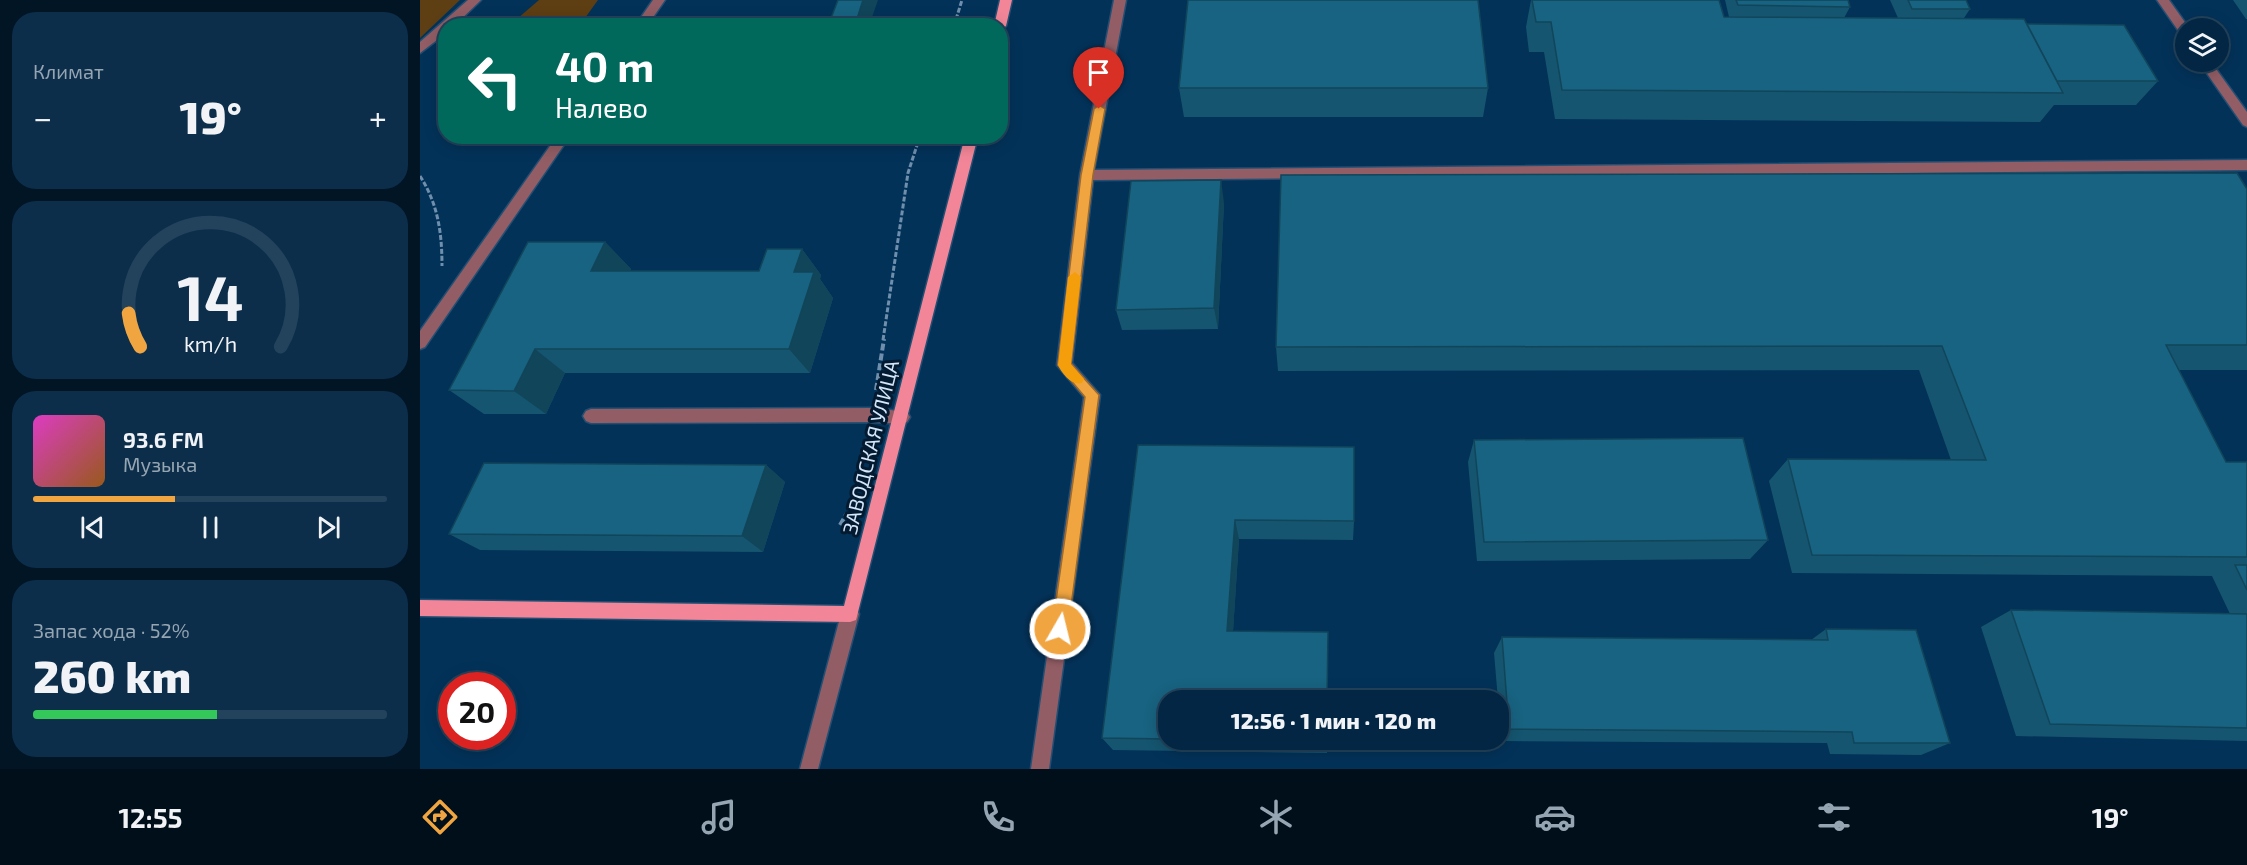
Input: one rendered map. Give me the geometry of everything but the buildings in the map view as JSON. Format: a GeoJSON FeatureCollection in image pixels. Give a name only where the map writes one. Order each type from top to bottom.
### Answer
{"type":"FeatureCollection","features":[{"type":"Feature","properties":{"kind":"main road"},"geometry":{"type":"LineString","coordinates":[[1002,18],[1006,0]]}},
{"type":"Feature","properties":{"kind":"main road","name":"ЗАВОДСКАЯ УЛИЦА"},"geometry":{"type":"LineString","coordinates":[[850,614],[970,144]]}},
{"type":"Feature","properties":{"kind":"main road"},"geometry":{"type":"LineString","coordinates":[[420,608],[850,614]]}},
{"type":"Feature","properties":{"kind":"street"},"geometry":{"type":"LineString","coordinates":[[455,18],[475,0]]}},
{"type":"Feature","properties":{"kind":"street"},"geometry":{"type":"LineString","coordinates":[[647,18],[659,0]]}},
{"type":"Feature","properties":{"kind":"street"},"geometry":{"type":"LineString","coordinates":[[1040,769],[1092,395],[1064,365],[1087,175],[1120,0]]}},
{"type":"Feature","properties":{"kind":"street"},"geometry":{"type":"LineString","coordinates":[[2163,0],[2176,18]]}},
{"type":"Feature","properties":{"kind":"street"},"geometry":{"type":"LineString","coordinates":[[420,49],[438,33]]}},
{"type":"Feature","properties":{"kind":"street"},"geometry":{"type":"LineString","coordinates":[[2212,72],[2247,122]]}},
{"type":"Feature","properties":{"kind":"street"},"geometry":{"type":"LineString","coordinates":[[420,343],[558,144]]}},
{"type":"Feature","properties":{"kind":"street"},"geometry":{"type":"LineString","coordinates":[[1087,175],[2247,165]]}},
{"type":"Feature","properties":{"kind":"street"},"geometry":{"type":"LineString","coordinates":[[591,416],[873,415],[902,417]]}},
{"type":"Feature","properties":{"kind":"street","name":"ЗАВОДСКАЯ УЛИЦА"},"geometry":{"type":"LineString","coordinates":[[809,769],[850,614]]}},
{"type":"Feature","properties":{"kind":"path"},"geometry":{"type":"LineString","coordinates":[[956,18],[962,0]]}},
{"type":"Feature","properties":{"kind":"path"},"geometry":{"type":"LineString","coordinates":[[873,415],[908,173],[917,144]]}},
{"type":"Feature","properties":{"kind":"path"},"geometry":{"type":"LineString","coordinates":[[420,176],[431,191],[440,215],[442,268]]}},
{"type":"Feature","properties":{"kind":"path"},"geometry":{"type":"LineString","coordinates":[[840,525],[850,508]]}},
{"type":"Feature","properties":{"kind":"shaded area"},"geometry":{"type":"Polygon","coordinates":[[[420,0],[460,0],[441,18],[438,18],[438,21],[420,38],[420,0]]]}},
{"type":"Feature","properties":{"kind":"shaded area"},"geometry":{"type":"Polygon","coordinates":[[[539,0],[598,0],[585,18],[518,18],[539,0]]]}},
{"type":"Feature","properties":{"kind":"slow traffic"},"geometry":{"type":"LineString","coordinates":[[1075,277],[1064,365],[1077,379]]}},
{"type":"Feature","properties":{"kind":"route"},"geometry":{"type":"LineString","coordinates":[[1060,629],[1092,395],[1064,365],[1087,175],[1099,109]]}}]}
